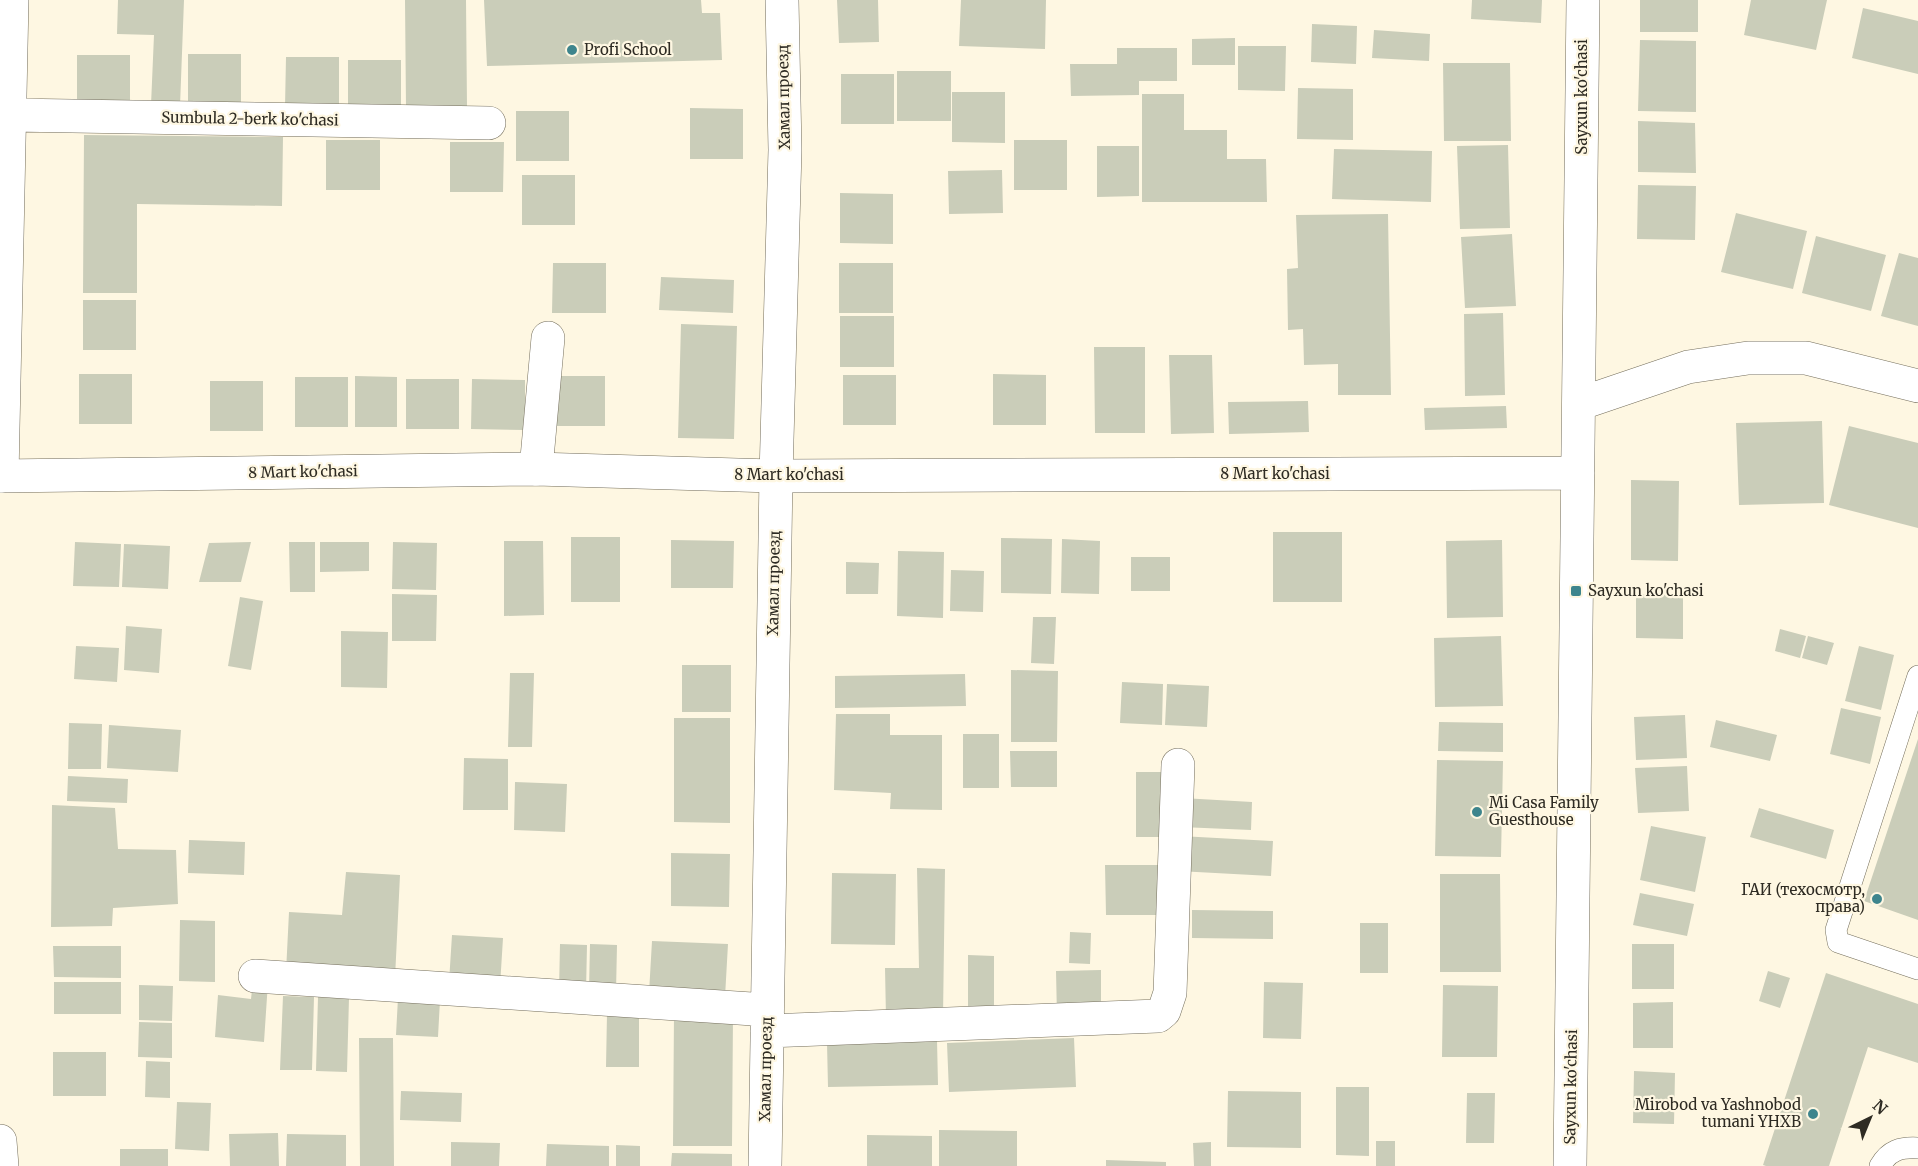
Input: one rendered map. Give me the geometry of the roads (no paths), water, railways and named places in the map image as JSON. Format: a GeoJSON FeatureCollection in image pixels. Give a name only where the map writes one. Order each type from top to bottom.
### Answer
{"type":"FeatureCollection","features":[{"type":"Feature","properties":{"kind":"street"},"geometry":{"type":"LineString","coordinates":[[1,476],[12,0]]}},
{"type":"Feature","properties":{"kind":"street","name":"Хамал проезд"},"geometry":{"type":"LineString","coordinates":[[765,1166],[776,476],[785,150],[782,0]]}},
{"type":"Feature","properties":{"kind":"street","name":"Sayxun ko'chasi"},"geometry":{"type":"LineString","coordinates":[[1570,1166],[1583,0]]}},
{"type":"Feature","properties":{"kind":"street","name":"Sumbula 2-berk ko'chasi"},"geometry":{"type":"LineString","coordinates":[[11,115],[489,123]]}},
{"type":"Feature","properties":{"kind":"street"},"geometry":{"type":"LineString","coordinates":[[536,470],[548,338]]}},
{"type":"Feature","properties":{"kind":"street"},"geometry":{"type":"LineString","coordinates":[[1579,404],[1688,367],[1748,358],[1806,358],[1918,386]]}},
{"type":"Feature","properties":{"kind":"street","name":"8 Mart ko'chasi"},"geometry":{"type":"LineString","coordinates":[[1,476],[536,470],[776,476],[1578,473]]}},
{"type":"Feature","properties":{"kind":"street"},"geometry":{"type":"LineString","coordinates":[[255,976],[767,1020],[1158,1016],[1164,1011],[1170,993],[1178,765]]}},
{"type":"Feature","properties":{"kind":"street"},"geometry":{"type":"LineString","coordinates":[[0,1141],[2,1166]]}},
{"type":"Feature","properties":{"kind":"lane"},"geometry":{"type":"LineString","coordinates":[[1918,676],[1836,930],[1838,942],[1918,969]]}},
{"type":"Feature","properties":{"kind":"lane"},"geometry":{"type":"LineString","coordinates":[[1880,1166],[1885,1158],[1902,1148],[1918,1148]]}},
{"type":"Feature","properties":{"kind":"place","name":"Profi School"},"geometry":{"type":"Point","coordinates":[572,50]}},
{"type":"Feature","properties":{"kind":"place","name":"Sayxun ko'chasi"},"geometry":{"type":"Point","coordinates":[1576,591]}},
{"type":"Feature","properties":{"kind":"place","name":"Mi Casa Family Guesthouse"},"geometry":{"type":"Point","coordinates":[1477,812]}},
{"type":"Feature","properties":{"kind":"place","name":"ГАИ (техосмотр, права)"},"geometry":{"type":"Point","coordinates":[1877,899]}},
{"type":"Feature","properties":{"kind":"place","name":"Mirobod va Yashnobod tumani YHXB"},"geometry":{"type":"Point","coordinates":[1813,1114]}}]}
